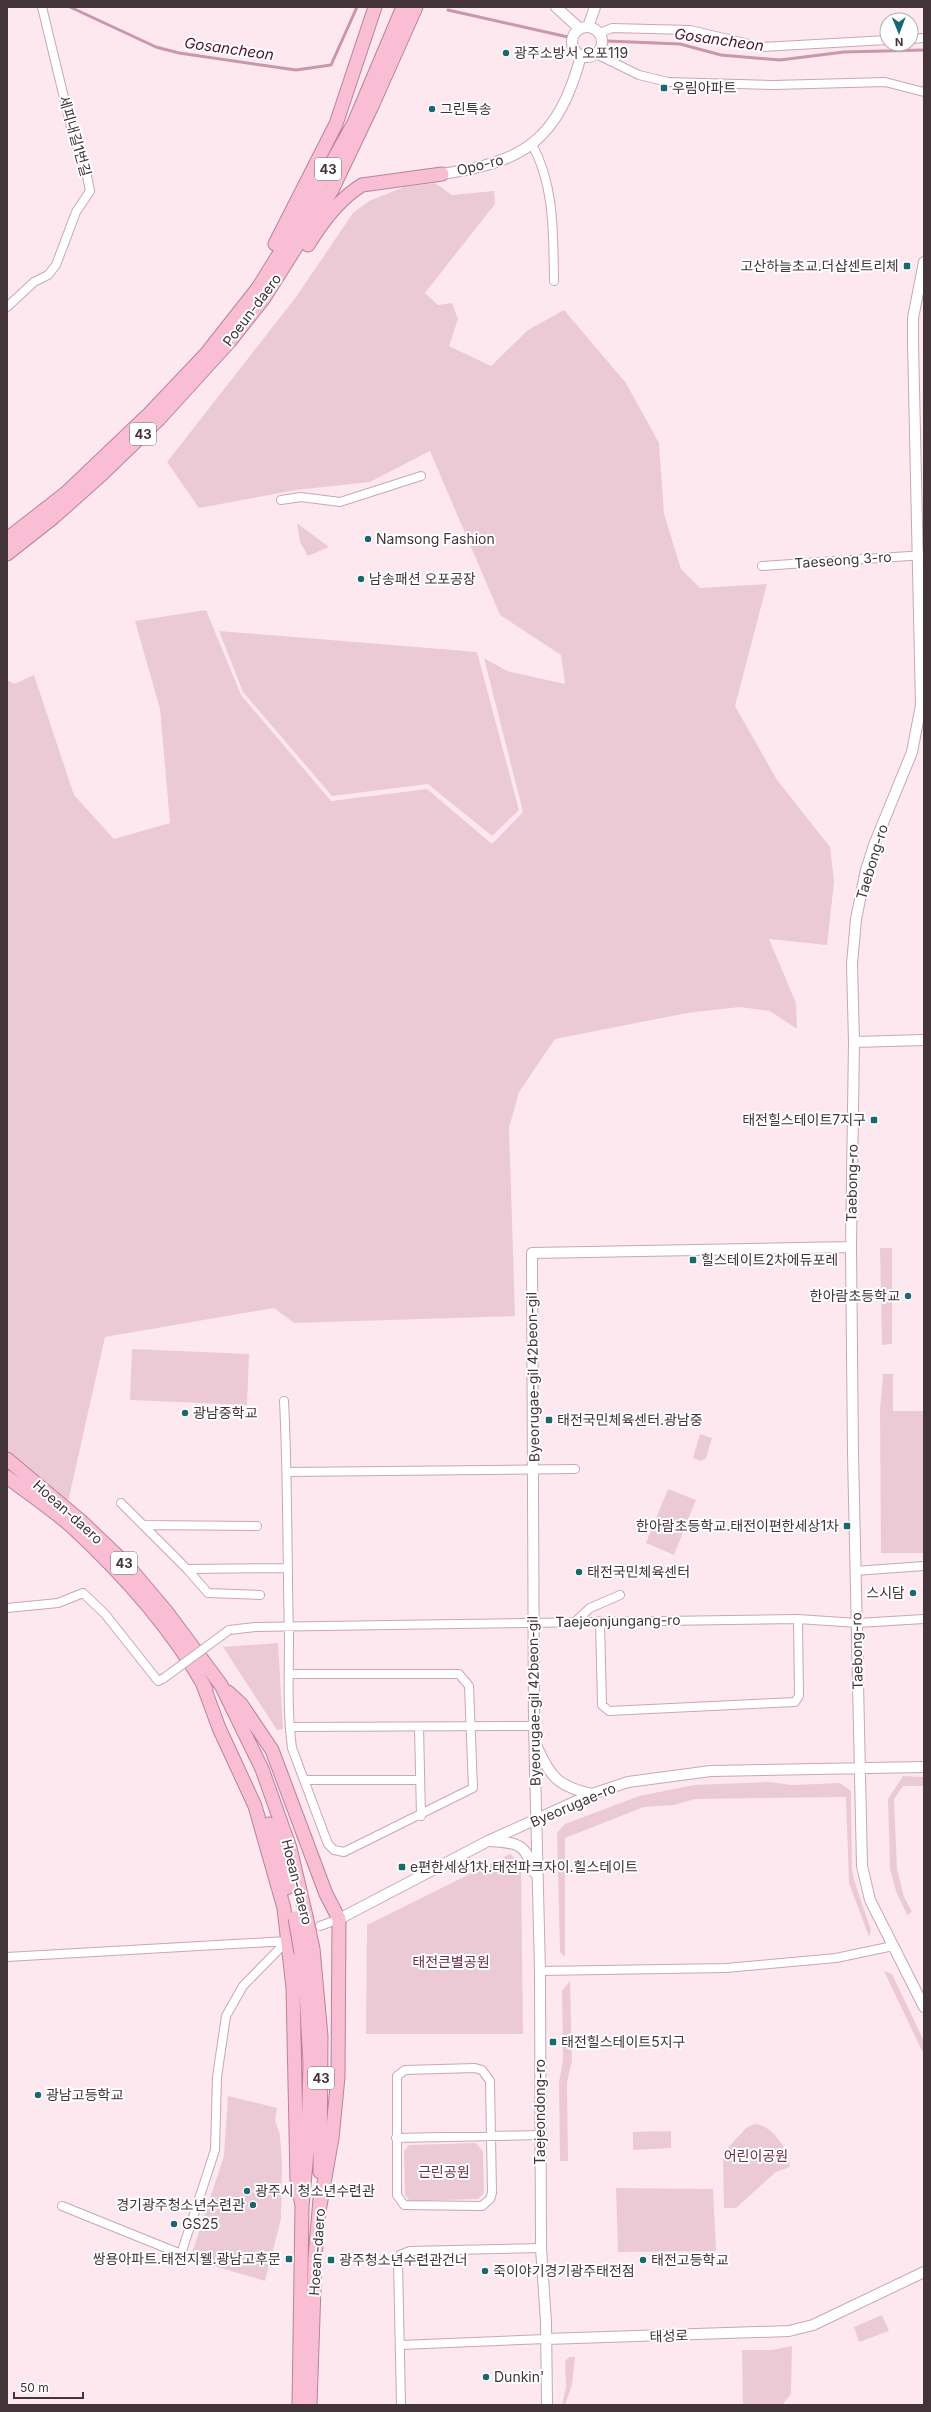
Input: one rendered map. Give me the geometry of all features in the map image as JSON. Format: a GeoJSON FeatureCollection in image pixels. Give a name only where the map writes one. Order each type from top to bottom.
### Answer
{"type":"FeatureCollection","features":[{"type":"Feature","properties":{"kind":"highway"},"geometry":{"type":"LineString","coordinates":[[233,320],[291,217],[336,124],[375,7]]}},
{"type":"Feature","properties":{"kind":"highway","name":"Poeun-daero"},"geometry":{"type":"LineString","coordinates":[[7,539],[66,493],[149,414],[206,354],[258,288],[299,222],[360,110],[403,7]]}},
{"type":"Feature","properties":{"kind":"highway","name":"Poeun-daero"},"geometry":{"type":"LineString","coordinates":[[7,554],[54,517],[100,476],[148,429],[230,341],[264,298],[332,190],[372,106],[416,7]]}},
{"type":"Feature","properties":{"kind":"highway"},"geometry":{"type":"LineString","coordinates":[[264,298],[291,271],[316,231],[351,192],[362,185],[376,182],[442,174]]}},
{"type":"Feature","properties":{"kind":"highway","name":"Hoean-daero"},"geometry":{"type":"LineString","coordinates":[[7,1459],[82,1522],[128,1566],[166,1611],[221,1685],[262,1769],[290,1848],[301,1917]]}},
{"type":"Feature","properties":{"kind":"highway","name":"Hoean-daero"},"geometry":{"type":"LineString","coordinates":[[7,1477],[69,1525],[117,1574],[162,1623],[202,1682],[228,1729],[251,1779],[301,1917]]}},
{"type":"Feature","properties":{"kind":"highway"},"geometry":{"type":"LineString","coordinates":[[202,1682],[218,1728],[255,1806],[291,1938],[297,2179],[302,2206]]}},
{"type":"Feature","properties":{"kind":"highway"},"geometry":{"type":"LineString","coordinates":[[221,1685],[241,1704],[272,1750],[326,1894],[339,1919],[338,2077],[332,2138],[320,2206]]}},
{"type":"Feature","properties":{"kind":"highway","name":"43"},"geometry":{"type":"LineString","coordinates":[[301,1917],[307,1951]]}},
{"type":"Feature","properties":{"kind":"highway","name":"Hoean-daero"},"geometry":{"type":"LineString","coordinates":[[299,2405],[302,2206],[308,2141],[310,2064],[306,1991],[307,1951]]}},
{"type":"Feature","properties":{"kind":"highway","name":"Hoean-daero"},"geometry":{"type":"LineString","coordinates":[[307,1951],[321,2036],[320,2206],[315,2258],[310,2405]]}},
{"type":"Feature","properties":{"kind":"highway"},"geometry":{"type":"LineString","coordinates":[[292,2405],[300,2376]]}},
{"type":"Feature","properties":{"kind":"street","name":"세피내길1번길"},"geometry":{"type":"LineString","coordinates":[[7,307],[34,282],[48,275],[56,265],[76,212],[90,191],[85,166],[75,143],[42,7]]}},
{"type":"Feature","properties":{"kind":"street"},"geometry":{"type":"LineString","coordinates":[[556,7],[584,27],[600,33],[612,28],[690,30],[762,47],[879,40]]}},
{"type":"Feature","properties":{"kind":"street"},"geometry":{"type":"LineString","coordinates":[[595,7],[584,27],[572,37],[572,46],[581,56],[592,57],[602,46],[600,33]]}},
{"type":"Feature","properties":{"kind":"street"},"geometry":{"type":"LineString","coordinates":[[596,54],[639,75],[668,82],[774,85],[885,82],[924,92]]}},
{"type":"Feature","properties":{"kind":"street","name":"Opo-ro"},"geometry":{"type":"LineString","coordinates":[[442,174],[497,163],[514,156],[532,144],[559,115],[574,82],[581,56]]}},
{"type":"Feature","properties":{"kind":"street"},"geometry":{"type":"LineString","coordinates":[[532,144],[540,158],[552,211],[554,281]]}},
{"type":"Feature","properties":{"kind":"street","name":"Taebong-ro"},"geometry":{"type":"LineString","coordinates":[[924,262],[913,318],[920,555],[921,705],[912,752],[874,845],[861,893],[852,964],[854,1042],[851,1247],[855,1571],[862,1866],[870,1900],[924,2007]]}},
{"type":"Feature","properties":{"kind":"street"},"geometry":{"type":"LineString","coordinates":[[281,500],[301,497],[340,502],[421,476]]}},
{"type":"Feature","properties":{"kind":"street","name":"Taeseong 3-ro"},"geometry":{"type":"LineString","coordinates":[[762,566],[920,555]]}},
{"type":"Feature","properties":{"kind":"street"},"geometry":{"type":"LineString","coordinates":[[854,1042],[924,1040]]}},
{"type":"Feature","properties":{"kind":"street","name":"Byeorugae-gil 42beon-gil"},"geometry":{"type":"LineString","coordinates":[[536,1820],[533,1623],[534,1469],[532,1253],[851,1247]]}},
{"type":"Feature","properties":{"kind":"street"},"geometry":{"type":"LineString","coordinates":[[284,1401],[287,1472],[288,1626],[289,1674],[292,1748],[328,1844],[334,1850],[344,1852],[421,1816],[473,1788],[469,1686],[459,1674],[289,1674]]}},
{"type":"Feature","properties":{"kind":"street"},"geometry":{"type":"LineString","coordinates":[[287,1472],[575,1469]]}},
{"type":"Feature","properties":{"kind":"street"},"geometry":{"type":"LineString","coordinates":[[122,1503],[145,1525],[208,1593],[260,1595]]}},
{"type":"Feature","properties":{"kind":"street"},"geometry":{"type":"LineString","coordinates":[[145,1525],[257,1526]]}},
{"type":"Feature","properties":{"kind":"street"},"geometry":{"type":"LineString","coordinates":[[855,1571],[924,1566]]}},
{"type":"Feature","properties":{"kind":"street"},"geometry":{"type":"LineString","coordinates":[[187,1569],[288,1568]]}},
{"type":"Feature","properties":{"kind":"street","name":"Taejeonjungang-ro"},"geometry":{"type":"LineString","coordinates":[[7,1608],[58,1603],[83,1593],[110,1620],[158,1681],[229,1630],[288,1626],[533,1623],[576,1621],[798,1619],[857,1623],[924,1619]]}},
{"type":"Feature","properties":{"kind":"street"},"geometry":{"type":"LineString","coordinates":[[576,1621],[590,1608],[620,1595]]}},
{"type":"Feature","properties":{"kind":"street"},"geometry":{"type":"LineString","coordinates":[[600,1621],[602,1705],[609,1711],[795,1702],[799,1696],[798,1619]]}},
{"type":"Feature","properties":{"kind":"street"},"geometry":{"type":"LineString","coordinates":[[291,1727],[534,1726]]}},
{"type":"Feature","properties":{"kind":"street"},"geometry":{"type":"LineString","coordinates":[[419,1727],[421,1816]]}},
{"type":"Feature","properties":{"kind":"street"},"geometry":{"type":"LineString","coordinates":[[534,1741],[550,1775],[566,1786],[592,1794]]}},
{"type":"Feature","properties":{"kind":"street","name":"Byeorugae-ro"},"geometry":{"type":"LineString","coordinates":[[339,1919],[488,1841],[592,1794],[634,1781],[687,1773],[924,1767]]}},
{"type":"Feature","properties":{"kind":"street"},"geometry":{"type":"LineString","coordinates":[[305,1780],[419,1780]]}},
{"type":"Feature","properties":{"kind":"street","name":"Taejeondong-ro"},"geometry":{"type":"LineString","coordinates":[[536,1820],[540,1971],[541,2248],[546,2339],[547,2405]]}},
{"type":"Feature","properties":{"kind":"street"},"geometry":{"type":"LineString","coordinates":[[488,1841],[512,1842],[522,1846],[530,1857],[538,1882]]}},
{"type":"Feature","properties":{"kind":"street"},"geometry":{"type":"LineString","coordinates":[[320,1926],[339,1919]]}},
{"type":"Feature","properties":{"kind":"street"},"geometry":{"type":"LineString","coordinates":[[7,1957],[291,1938]]}},
{"type":"Feature","properties":{"kind":"street"},"geometry":{"type":"LineString","coordinates":[[62,2206],[181,2254],[215,2150],[217,2077],[226,2016],[243,1986],[291,1938]]}},
{"type":"Feature","properties":{"kind":"street"},"geometry":{"type":"LineString","coordinates":[[540,1971],[726,1968],[836,1958],[893,1946]]}},
{"type":"Feature","properties":{"kind":"street"},"geometry":{"type":"LineString","coordinates":[[475,2068],[482,2070],[490,2081],[492,2193],[490,2199],[482,2206],[404,2205],[397,2195],[396,2138],[395,2082],[400,2072],[405,2070],[475,2068]]}},
{"type":"Feature","properties":{"kind":"street"},"geometry":{"type":"LineString","coordinates":[[396,2138],[540,2135]]}},
{"type":"Feature","properties":{"kind":"street"},"geometry":{"type":"LineString","coordinates":[[401,2405],[401,2345],[398,2261],[404,2252],[541,2248]]}},
{"type":"Feature","properties":{"kind":"street","name":"태성로"},"geometry":{"type":"LineString","coordinates":[[401,2345],[790,2331],[813,2325],[924,2272]]}},
{"type":"Feature","properties":{"kind":"green space"},"geometry":{"type":"Polygon","coordinates":[[[435,183],[452,195],[494,191],[495,204],[425,293],[438,305],[452,303],[458,319],[449,346],[491,366],[528,330],[564,310],[626,383],[659,443],[664,514],[681,569],[700,588],[767,584],[735,706],[777,780],[830,847],[834,882],[827,945],[769,939],[796,1003],[797,1029],[770,1011],[740,1007],[687,1013],[555,1039],[519,1092],[509,1128],[515,1316],[294,1323],[274,1308],[105,1337],[68,1502],[7,1451],[7,680],[14,684],[34,675],[74,795],[114,839],[170,823],[160,709],[135,621],[206,610],[241,695],[331,801],[427,789],[492,844],[523,812],[484,658],[507,671],[565,684],[561,655],[500,615],[430,451],[370,482],[296,490],[199,508],[167,462],[296,297],[353,213],[369,201],[404,187],[435,183]]]}},
{"type":"Feature","properties":{"kind":"green space"},"geometry":{"type":"Polygon","coordinates":[[[297,523],[329,547],[308,556],[300,542],[297,523]]]}},
{"type":"Feature","properties":{"kind":"green space"},"geometry":{"type":"Polygon","coordinates":[[[219,631],[477,652],[519,810],[492,836],[428,784],[332,796],[243,692],[219,631]]]}},
{"type":"Feature","properties":{"kind":"green space"},"geometry":{"type":"Polygon","coordinates":[[[880,1248],[892,1248],[892,1344],[882,1345],[880,1248]]]}},
{"type":"Feature","properties":{"kind":"green space"},"geometry":{"type":"Polygon","coordinates":[[[132,1349],[249,1354],[247,1405],[130,1400],[132,1349]]]}},
{"type":"Feature","properties":{"kind":"green space"},"geometry":{"type":"Polygon","coordinates":[[[883,1374],[893,1374],[893,1411],[924,1411],[924,1553],[881,1553],[880,1411],[883,1374]]]}},
{"type":"Feature","properties":{"kind":"green space"},"geometry":{"type":"Polygon","coordinates":[[[700,1434],[712,1438],[706,1458],[701,1461],[693,1458],[700,1434]]]}},
{"type":"Feature","properties":{"kind":"green space"},"geometry":{"type":"Polygon","coordinates":[[[668,1489],[696,1500],[674,1555],[646,1543],[668,1489]]]}},
{"type":"Feature","properties":{"kind":"green space"},"geometry":{"type":"Polygon","coordinates":[[[278,1643],[283,1729],[277,1730],[223,1647],[278,1643]]]}},
{"type":"Feature","properties":{"kind":"green space"},"geometry":{"type":"Polygon","coordinates":[[[903,1776],[924,1777],[924,1786],[903,1786],[894,1799],[897,1869],[904,1897],[912,1912],[907,1915],[896,1891],[890,1869],[888,1799],[903,1776]]]}},
{"type":"Feature","properties":{"kind":"green space"},"geometry":{"type":"Polygon","coordinates":[[[769,1782],[792,1785],[840,1783],[851,1791],[852,1869],[854,1880],[871,1930],[869,1937],[849,1883],[846,1797],[695,1799],[674,1805],[644,1807],[565,1838],[565,1957],[560,1952],[557,1833],[565,1824],[639,1796],[694,1785],[769,1782]]]}},
{"type":"Feature","properties":{"kind":"green space","name":"태전큰별공원"},"geometry":{"type":"Polygon","coordinates":[[[510,1854],[521,1864],[523,2034],[366,2034],[367,1925],[510,1854]]]}},
{"type":"Feature","properties":{"kind":"green space"},"geometry":{"type":"Polygon","coordinates":[[[884,1971],[892,1974],[924,2041],[924,2055],[884,1971]]]}},
{"type":"Feature","properties":{"kind":"green space"},"geometry":{"type":"Polygon","coordinates":[[[570,1981],[572,2061],[567,2083],[568,2161],[560,2161],[559,2082],[563,2060],[562,1991],[570,1981]]]}},
{"type":"Feature","properties":{"kind":"green space","name":"광주시 청소년수련관"},"geometry":{"type":"Polygon","coordinates":[[[228,2096],[277,2108],[275,2120],[280,2135],[282,2164],[281,2219],[265,2281],[190,2259],[224,2156],[228,2096]]]}},
{"type":"Feature","properties":{"kind":"green space","name":"어린이공원"},"geometry":{"type":"Polygon","coordinates":[[[754,2124],[767,2128],[779,2140],[787,2154],[790,2167],[776,2172],[736,2208],[724,2208],[723,2153],[746,2128],[754,2124]]]}},
{"type":"Feature","properties":{"kind":"green space"},"geometry":{"type":"Polygon","coordinates":[[[671,2131],[671,2148],[633,2150],[633,2132],[671,2131]]]}},
{"type":"Feature","properties":{"kind":"green space","name":"근린공원"},"geometry":{"type":"Polygon","coordinates":[[[476,2143],[483,2151],[484,2193],[478,2199],[410,2201],[405,2195],[404,2151],[409,2145],[476,2143]]]}},
{"type":"Feature","properties":{"kind":"green space"},"geometry":{"type":"Polygon","coordinates":[[[616,2188],[713,2189],[716,2251],[618,2252],[616,2188]]]}},
{"type":"Feature","properties":{"kind":"green space"},"geometry":{"type":"Polygon","coordinates":[[[882,2315],[889,2331],[859,2342],[854,2327],[882,2315]]]}},
{"type":"Feature","properties":{"kind":"green space"},"geometry":{"type":"Polygon","coordinates":[[[792,2346],[791,2394],[782,2405],[743,2405],[742,2350],[772,2350],[792,2346]]]}},
{"type":"Feature","properties":{"kind":"green space"},"geometry":{"type":"Polygon","coordinates":[[[569,2357],[575,2357],[572,2385],[565,2405],[562,2405],[566,2387],[565,2361],[569,2357]]]}},
{"type":"Feature","properties":{"kind":"waterway","name":"Gosancheon"},"geometry":{"type":"LineString","coordinates":[[70,7],[156,47],[179,53],[296,70],[331,65],[357,7]]}},
{"type":"Feature","properties":{"kind":"waterway","name":"Gosancheon"},"geometry":{"type":"LineString","coordinates":[[448,10],[568,37]]}},
{"type":"Feature","properties":{"kind":"waterway","name":"Gosancheon"},"geometry":{"type":"LineString","coordinates":[[607,41],[680,44],[721,55],[780,60],[844,52],[924,50]]}},
{"type":"Feature","properties":{"kind":"place","name":"광주소방서 오포119"},"geometry":{"type":"Point","coordinates":[506,53]}},
{"type":"Feature","properties":{"kind":"place","name":"우림아파트"},"geometry":{"type":"Point","coordinates":[664,88]}},
{"type":"Feature","properties":{"kind":"place","name":"그린특송"},"geometry":{"type":"Point","coordinates":[432,109]}},
{"type":"Feature","properties":{"kind":"place","name":"고산하늘초교.더샵센트리체"},"geometry":{"type":"Point","coordinates":[907,266]}},
{"type":"Feature","properties":{"kind":"place","name":"Namsong Fashion"},"geometry":{"type":"Point","coordinates":[368,539]}},
{"type":"Feature","properties":{"kind":"place","name":"남송패션 오포공장"},"geometry":{"type":"Point","coordinates":[361,579]}},
{"type":"Feature","properties":{"kind":"place","name":"태전힐스테이트7지구"},"geometry":{"type":"Point","coordinates":[874,1120]}},
{"type":"Feature","properties":{"kind":"place","name":"힐스테이트2차에듀포레"},"geometry":{"type":"Point","coordinates":[693,1260]}},
{"type":"Feature","properties":{"kind":"place","name":"한아람초등학교"},"geometry":{"type":"Point","coordinates":[908,1296]}},
{"type":"Feature","properties":{"kind":"place","name":"광남중학교"},"geometry":{"type":"Point","coordinates":[185,1413]}},
{"type":"Feature","properties":{"kind":"place","name":"태전국민체육센터.광남중"},"geometry":{"type":"Point","coordinates":[549,1420]}},
{"type":"Feature","properties":{"kind":"place","name":"한아람초등학교.태전이편한세상1차"},"geometry":{"type":"Point","coordinates":[847,1526]}},
{"type":"Feature","properties":{"kind":"place","name":"태전국민체육센터"},"geometry":{"type":"Point","coordinates":[579,1572]}},
{"type":"Feature","properties":{"kind":"place","name":"스시담"},"geometry":{"type":"Point","coordinates":[913,1593]}},
{"type":"Feature","properties":{"kind":"place","name":"e편한세상1차.태전파크자이.힐스테이트"},"geometry":{"type":"Point","coordinates":[402,1867]}},
{"type":"Feature","properties":{"kind":"place","name":"태전힐스테이트5지구"},"geometry":{"type":"Point","coordinates":[553,2042]}},
{"type":"Feature","properties":{"kind":"place","name":"광남고등학교"},"geometry":{"type":"Point","coordinates":[38,2095]}},
{"type":"Feature","properties":{"kind":"place","name":"광주시 청소년수련관"},"geometry":{"type":"Point","coordinates":[247,2191]}},
{"type":"Feature","properties":{"kind":"place","name":"경기광주청소년수련관"},"geometry":{"type":"Point","coordinates":[253,2205]}},
{"type":"Feature","properties":{"kind":"place","name":"GS25"},"geometry":{"type":"Point","coordinates":[174,2224]}},
{"type":"Feature","properties":{"kind":"place","name":"쌍용아파트.태전지웰.광남고후문"},"geometry":{"type":"Point","coordinates":[289,2259]}},
{"type":"Feature","properties":{"kind":"place","name":"광주청소년수련관건너"},"geometry":{"type":"Point","coordinates":[331,2260]}},
{"type":"Feature","properties":{"kind":"place","name":"태전고등학교"},"geometry":{"type":"Point","coordinates":[643,2260]}},
{"type":"Feature","properties":{"kind":"place","name":"죽이야기경기광주태전점"},"geometry":{"type":"Point","coordinates":[485,2271]}},
{"type":"Feature","properties":{"kind":"place","name":"Dunkin'"},"geometry":{"type":"Point","coordinates":[486,2377]}}]}
